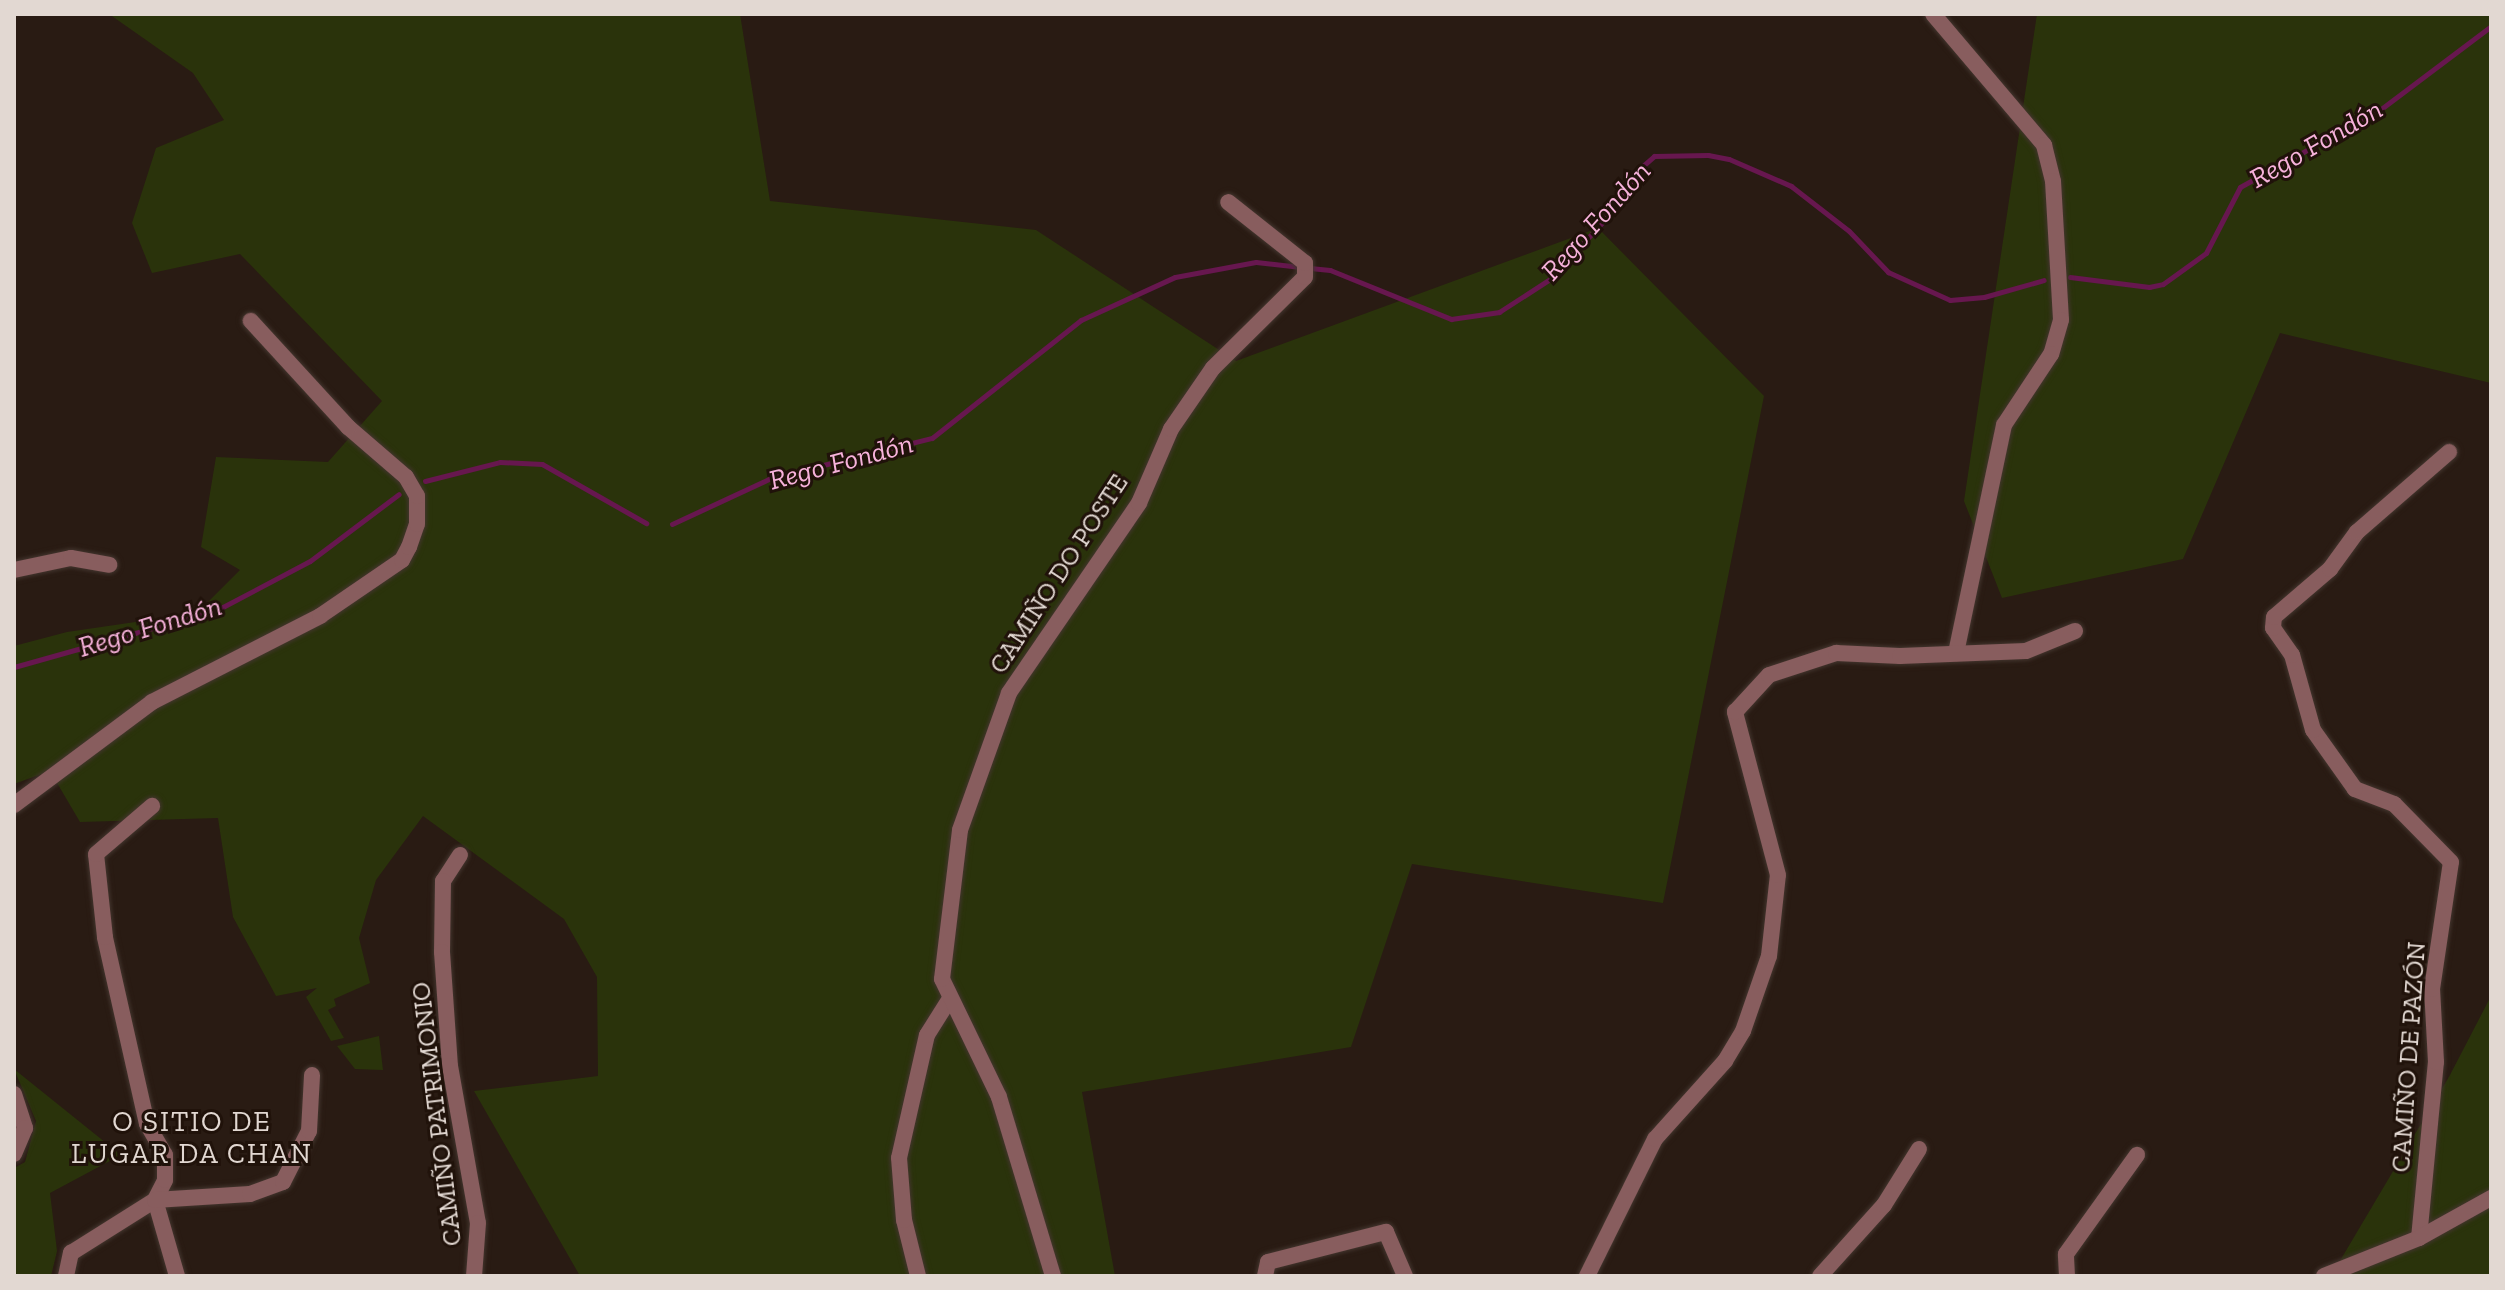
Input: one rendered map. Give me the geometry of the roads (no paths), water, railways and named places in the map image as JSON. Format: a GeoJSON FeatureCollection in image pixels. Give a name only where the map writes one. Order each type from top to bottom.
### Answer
{"type":"FeatureCollection","features":[{"type":"Feature","properties":{"kind":"street"},"geometry":{"type":"LineString","coordinates":[[1933,14],[2044,145],[2053,181],[2061,320],[2051,354],[2004,425],[1956,653]]}},
{"type":"Feature","properties":{"kind":"street","name":"CAMIÑO DO POSTE"},"geometry":{"type":"LineString","coordinates":[[1053,1276],[999,1097],[949,1000],[942,979],[960,830],[1009,693],[1139,503],[1171,429],[1213,368],[1305,277],[1305,263],[1228,202]]}},
{"type":"Feature","properties":{"kind":"street"},"geometry":{"type":"LineString","coordinates":[[14,805],[152,702],[320,616],[382,575],[409,547],[417,524],[417,496],[406,477],[348,427],[251,321]]}},
{"type":"Feature","properties":{"kind":"street","name":"CAMIÑO DE PAZÓN"},"geometry":{"type":"LineString","coordinates":[[2419,1238],[2436,1062],[2432,989],[2451,862],[2394,804],[2355,789],[2313,730],[2292,655],[2273,628],[2274,617],[2330,569],[2357,532],[2449,452]]}},
{"type":"Feature","properties":{"kind":"street"},"geometry":{"type":"LineString","coordinates":[[14,570],[71,558],[109,565]]}},
{"type":"Feature","properties":{"kind":"street"},"geometry":{"type":"LineString","coordinates":[[1587,1276],[1655,1139],[1725,1061],[1743,1031],[1769,956],[1778,875],[1735,712],[1769,675],[1836,653],[2026,651],[2075,631]]}},
{"type":"Feature","properties":{"kind":"street"},"geometry":{"type":"LineString","coordinates":[[152,806],[96,854],[105,937],[144,1112],[165,1155],[165,1180],[155,1200],[177,1276]]}},
{"type":"Feature","properties":{"kind":"street","name":"CAMIÑO PATRIMONIO"},"geometry":{"type":"LineString","coordinates":[[460,855],[443,881],[442,952],[450,1066],[478,1223],[474,1276]]}},
{"type":"Feature","properties":{"kind":"street"},"geometry":{"type":"LineString","coordinates":[[918,1276],[904,1220],[899,1158],[927,1035],[949,1000]]}},
{"type":"Feature","properties":{"kind":"street"},"geometry":{"type":"LineString","coordinates":[[66,1276],[71,1253],[155,1200],[250,1194],[283,1182],[309,1131],[312,1075]]}},
{"type":"Feature","properties":{"kind":"street"},"geometry":{"type":"LineString","coordinates":[[14,1094],[25,1128],[14,1154]]}},
{"type":"Feature","properties":{"kind":"street"},"geometry":{"type":"LineString","coordinates":[[1820,1276],[1884,1205],[1919,1149]]}},
{"type":"Feature","properties":{"kind":"street"},"geometry":{"type":"LineString","coordinates":[[2067,1276],[2066,1254],[2137,1155]]}},
{"type":"Feature","properties":{"kind":"street"},"geometry":{"type":"LineString","coordinates":[[2324,1276],[2419,1238],[2491,1198]]}},
{"type":"Feature","properties":{"kind":"street"},"geometry":{"type":"LineString","coordinates":[[1265,1276],[1268,1262],[1386,1232],[1405,1276]]}},
{"type":"Feature","properties":{"kind":"waterway","name":"Rego Fondón"},"geometry":{"type":"LineString","coordinates":[[2070,277],[2149,287],[2163,284],[2206,253],[2240,187],[2381,109],[2491,26]]}},
{"type":"Feature","properties":{"kind":"waterway","name":"Rego Fondón"},"geometry":{"type":"LineString","coordinates":[[1310,268],[1330,270],[1451,319],[1499,312],[1550,279],[1611,213],[1637,171],[1654,156],[1708,155],[1729,159],[1791,186],[1849,231],[1888,272],[1950,300],[1984,297],[2044,280]]}},
{"type":"Feature","properties":{"kind":"waterway","name":"Rego Fondón"},"geometry":{"type":"LineString","coordinates":[[672,524],[771,478],[932,438],[1081,320],[1175,277],[1256,262],[1301,267]]}},
{"type":"Feature","properties":{"kind":"waterway","name":"Rego Fondón"},"geometry":{"type":"LineString","coordinates":[[425,481],[500,462],[542,464],[646,523]]}},
{"type":"Feature","properties":{"kind":"waterway","name":"Rego Fondón"},"geometry":{"type":"LineString","coordinates":[[14,667],[217,610],[310,561],[399,494]]}},
{"type":"Feature","properties":{"kind":"district","name":"O SITIO DE LUGAR DA CHAN"},"geometry":{"type":"Point","coordinates":[192,1138]}}]}
